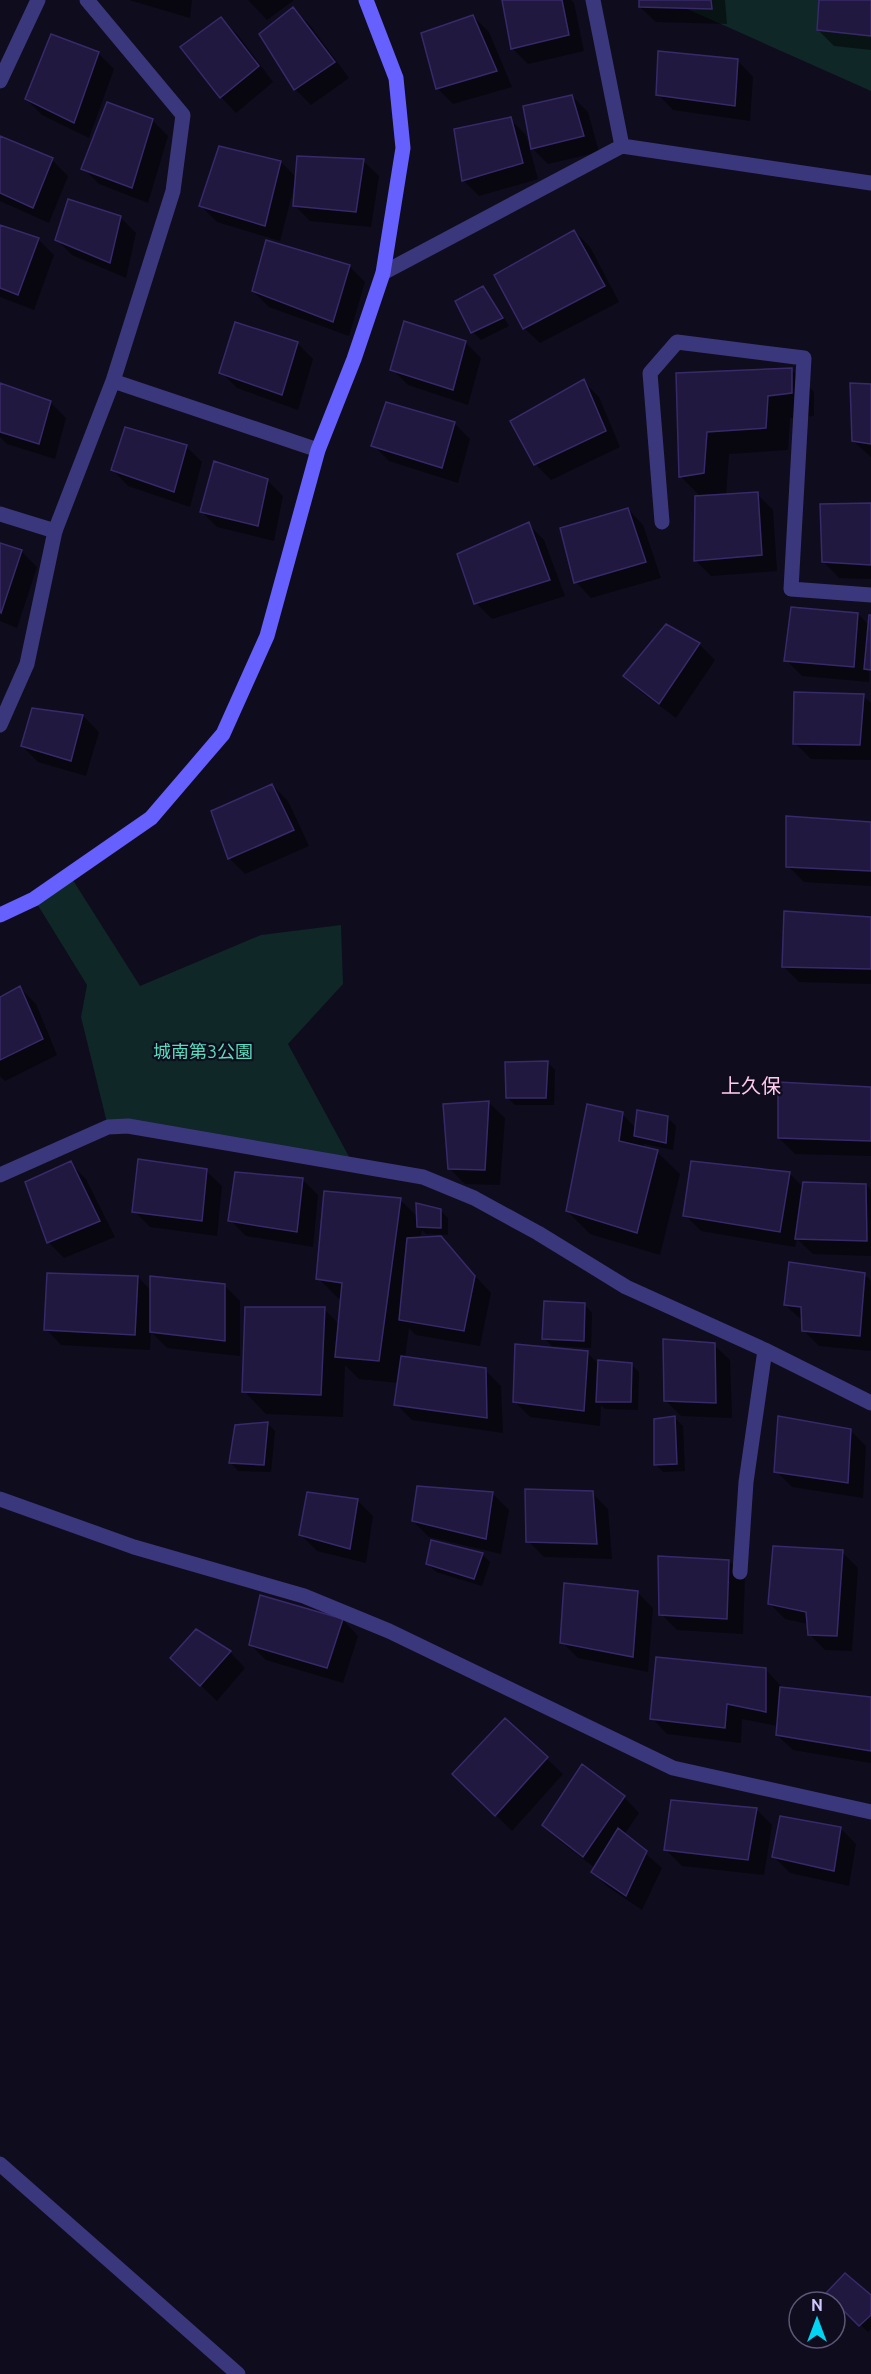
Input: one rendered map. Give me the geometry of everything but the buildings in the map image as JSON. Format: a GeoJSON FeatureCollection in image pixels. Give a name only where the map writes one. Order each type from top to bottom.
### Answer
{"type":"FeatureCollection","features":[{"type":"Feature","properties":{"kind":"street"},"geometry":{"type":"LineString","coordinates":[[0,81],[38,0]]}},
{"type":"Feature","properties":{"kind":"street"},"geometry":{"type":"LineString","coordinates":[[0,725],[27,664],[55,531],[113,381],[173,190],[183,115],[87,0]]}},
{"type":"Feature","properties":{"kind":"street"},"geometry":{"type":"LineString","coordinates":[[593,0],[622,146]]}},
{"type":"Feature","properties":{"kind":"street"},"geometry":{"type":"LineString","coordinates":[[0,915],[34,899],[151,818],[223,734],[267,636],[318,450],[354,359],[383,273],[403,148],[396,78],[372,1]]}},
{"type":"Feature","properties":{"kind":"street"},"geometry":{"type":"LineString","coordinates":[[383,273],[622,146],[871,183]]}},
{"type":"Feature","properties":{"kind":"street"},"geometry":{"type":"LineString","coordinates":[[662,522],[650,373],[677,342],[804,358],[791,589],[871,595]]}},
{"type":"Feature","properties":{"kind":"street"},"geometry":{"type":"LineString","coordinates":[[113,381],[318,450]]}},
{"type":"Feature","properties":{"kind":"street"},"geometry":{"type":"LineString","coordinates":[[0,514],[55,531]]}},
{"type":"Feature","properties":{"kind":"street"},"geometry":{"type":"LineString","coordinates":[[0,1174],[108,1127],[128,1126],[423,1177],[474,1198],[538,1233],[626,1287],[765,1350],[871,1403]]}},
{"type":"Feature","properties":{"kind":"street"},"geometry":{"type":"LineString","coordinates":[[740,1572],[746,1482],[765,1350]]}},
{"type":"Feature","properties":{"kind":"street"},"geometry":{"type":"LineString","coordinates":[[0,1499],[134,1547],[304,1596],[389,1631],[674,1768],[871,1812]]}},
{"type":"Feature","properties":{"kind":"street"},"geometry":{"type":"LineString","coordinates":[[0,2163],[238,2374]]}},
{"type":"Feature","properties":{"kind":"green space"},"geometry":{"type":"Polygon","coordinates":[[[667,0],[871,0],[871,91],[667,0]]]}},
{"type":"Feature","properties":{"kind":"green space","name":"城南第3公園"},"geometry":{"type":"Polygon","coordinates":[[[69,874],[140,986],[261,935],[341,925],[343,984],[288,1044],[353,1164],[108,1127],[81,1017],[87,985],[34,899],[69,874]]]}},
{"type":"Feature","properties":{"kind":"district","name":"上久保"},"geometry":{"type":"Point","coordinates":[751,1086]}}]}
